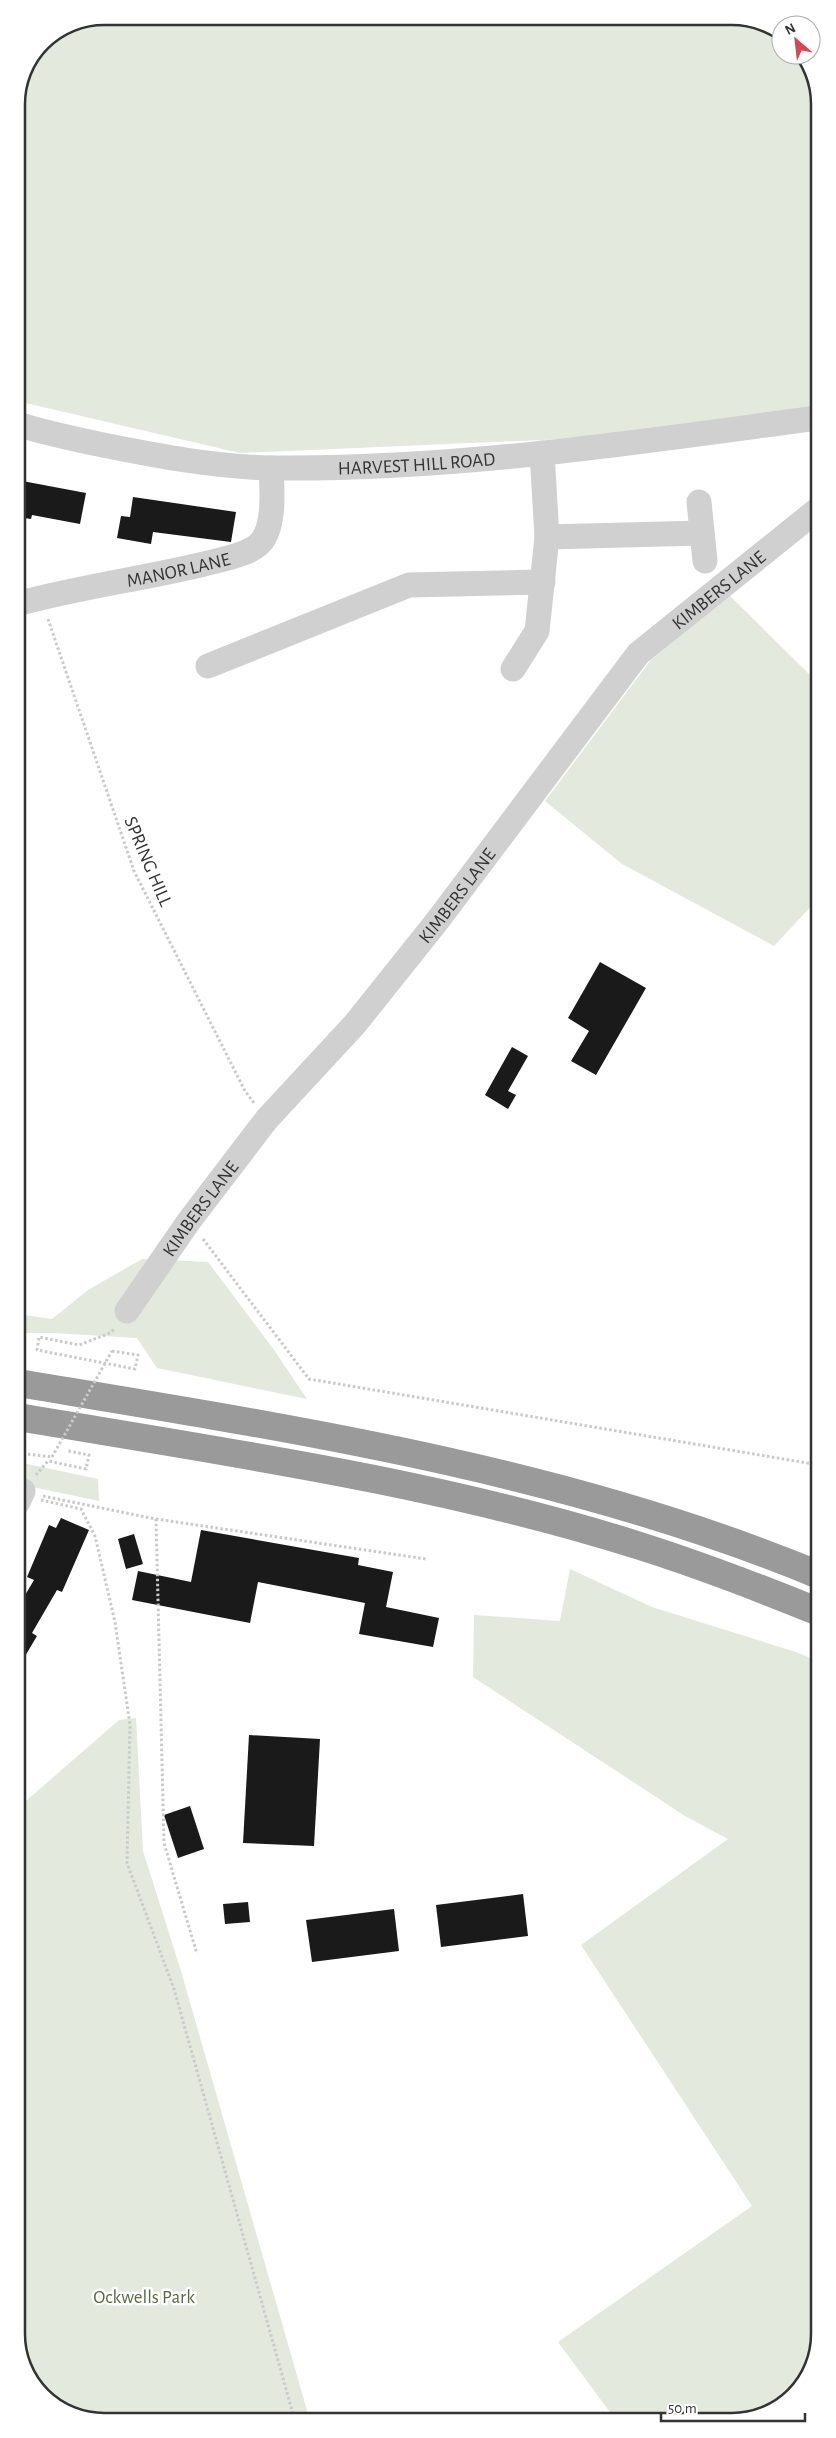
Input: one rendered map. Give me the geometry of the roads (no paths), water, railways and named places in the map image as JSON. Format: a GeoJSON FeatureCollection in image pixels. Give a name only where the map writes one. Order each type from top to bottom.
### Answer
{"type":"FeatureCollection","features":[{"type":"Feature","properties":{"kind":"highway"},"geometry":{"type":"LineString","coordinates":[[25,1384],[308,1432],[510,1475],[611,1502],[686,1526],[811,1572]]}},
{"type":"Feature","properties":{"kind":"highway"},"geometry":{"type":"LineString","coordinates":[[25,1418],[296,1465],[493,1506],[640,1546],[735,1579],[811,1609]]}},
{"type":"Feature","properties":{"kind":"street","name":"HARVEST HILL ROAD"},"geometry":{"type":"LineString","coordinates":[[25,427],[143,453],[193,461],[271,468],[404,464],[542,453],[811,419]]}},
{"type":"Feature","properties":{"kind":"street"},"geometry":{"type":"LineString","coordinates":[[513,669],[537,631],[547,537],[542,453]]}},
{"type":"Feature","properties":{"kind":"street","name":"MANOR LANE"},"geometry":{"type":"LineString","coordinates":[[25,602],[161,575],[234,556],[259,545],[268,525],[272,507],[271,468]]}},
{"type":"Feature","properties":{"kind":"street"},"geometry":{"type":"LineString","coordinates":[[699,502],[706,561]]}},
{"type":"Feature","properties":{"kind":"street","name":"KIMBERS LANE"},"geometry":{"type":"LineString","coordinates":[[127,1311],[189,1220],[267,1119],[355,1024],[438,920],[638,654],[811,515]]}},
{"type":"Feature","properties":{"kind":"street"},"geometry":{"type":"LineString","coordinates":[[547,537],[702,533]]}},
{"type":"Feature","properties":{"kind":"street"},"geometry":{"type":"LineString","coordinates":[[208,666],[409,585],[543,582]]}},
{"type":"Feature","properties":{"kind":"park label","name":"Ockwells Park"},"geometry":{"type":"Point","coordinates":[144,2296]}}]}
